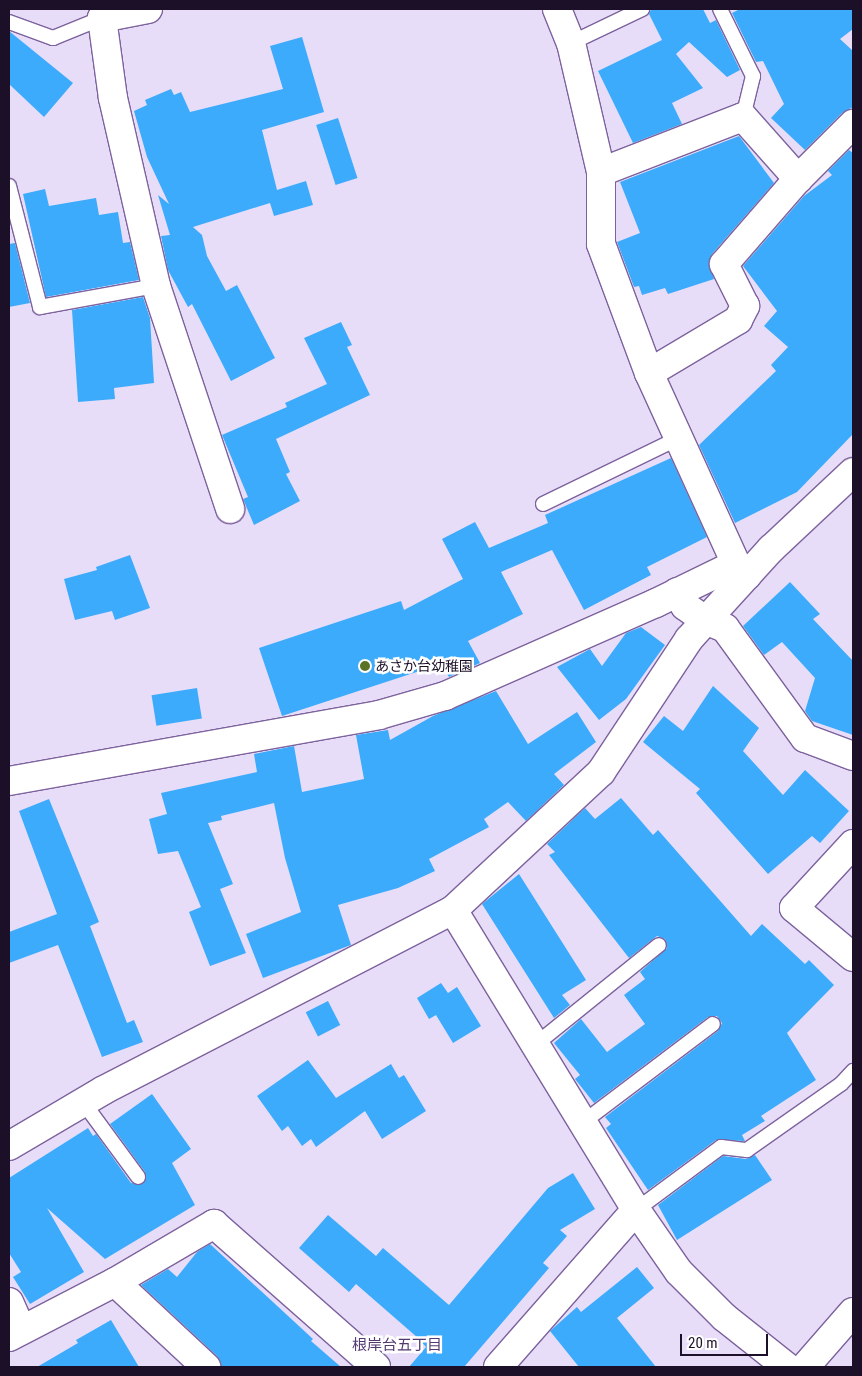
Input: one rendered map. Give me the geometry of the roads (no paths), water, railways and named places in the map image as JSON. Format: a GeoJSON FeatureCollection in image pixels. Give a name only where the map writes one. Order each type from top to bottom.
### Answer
{"type":"FeatureCollection","features":[{"type":"Feature","properties":{"kind":"street"},"geometry":{"type":"LineString","coordinates":[[148,9],[102,18],[113,98],[156,286],[230,509]]}},
{"type":"Feature","properties":{"kind":"street"},"geometry":{"type":"LineString","coordinates":[[557,9],[571,43],[601,172],[601,244],[649,374],[742,569]]}},
{"type":"Feature","properties":{"kind":"street"},"geometry":{"type":"LineString","coordinates":[[601,172],[743,117],[798,179]]}},
{"type":"Feature","properties":{"kind":"street"},"geometry":{"type":"LineString","coordinates":[[649,374],[738,320],[745,306],[724,264],[798,179],[853,124]]}},
{"type":"Feature","properties":{"kind":"street"},"geometry":{"type":"LineString","coordinates":[[9,1146],[83,1102],[452,910],[601,772],[689,639],[742,569],[853,472]]}},
{"type":"Feature","properties":{"kind":"street"},"geometry":{"type":"LineString","coordinates":[[9,781],[379,715],[445,696],[677,592],[742,569]]}},
{"type":"Feature","properties":{"kind":"street"},"geometry":{"type":"LineString","coordinates":[[677,592],[685,606],[705,620],[725,628],[805,738],[853,756]]}},
{"type":"Feature","properties":{"kind":"street"},"geometry":{"type":"LineString","coordinates":[[853,844],[794,908],[853,957]]}},
{"type":"Feature","properties":{"kind":"street"},"geometry":{"type":"LineString","coordinates":[[452,910],[636,1210],[679,1272],[724,1317],[787,1367]]}},
{"type":"Feature","properties":{"kind":"street"},"geometry":{"type":"LineString","coordinates":[[498,1367],[636,1210]]}},
{"type":"Feature","properties":{"kind":"street"},"geometry":{"type":"LineString","coordinates":[[9,1302],[15,1333],[115,1282],[214,1224],[376,1367]]}},
{"type":"Feature","properties":{"kind":"street"},"geometry":{"type":"LineString","coordinates":[[115,1282],[206,1367]]}},
{"type":"Feature","properties":{"kind":"street"},"geometry":{"type":"LineString","coordinates":[[805,1367],[853,1312]]}},
{"type":"Feature","properties":{"kind":"lane"},"geometry":{"type":"LineString","coordinates":[[571,43],[642,9]]}},
{"type":"Feature","properties":{"kind":"lane"},"geometry":{"type":"LineString","coordinates":[[720,9],[753,76],[743,117]]}},
{"type":"Feature","properties":{"kind":"lane"},"geometry":{"type":"LineString","coordinates":[[9,22],[53,38],[102,18]]}},
{"type":"Feature","properties":{"kind":"lane"},"geometry":{"type":"LineString","coordinates":[[9,186],[14,227],[40,307],[156,286]]}},
{"type":"Feature","properties":{"kind":"lane"},"geometry":{"type":"LineString","coordinates":[[543,504],[679,438]]}},
{"type":"Feature","properties":{"kind":"lane"},"geometry":{"type":"LineString","coordinates":[[535,1045],[659,945]]}},
{"type":"Feature","properties":{"kind":"lane"},"geometry":{"type":"LineString","coordinates":[[582,1123],[714,1024]]}},
{"type":"Feature","properties":{"kind":"lane"},"geometry":{"type":"LineString","coordinates":[[636,1210],[721,1147],[747,1150],[841,1084],[853,1071]]}},
{"type":"Feature","properties":{"kind":"lane"},"geometry":{"type":"LineString","coordinates":[[83,1102],[138,1177]]}},
{"type":"Feature","properties":{"kind":"place","name":"あさか台幼稚園"},"geometry":{"type":"Point","coordinates":[365,666]}},
{"type":"Feature","properties":{"kind":"district","name":"根岸台五丁目"},"geometry":{"type":"Point","coordinates":[397,1346]}}]}
